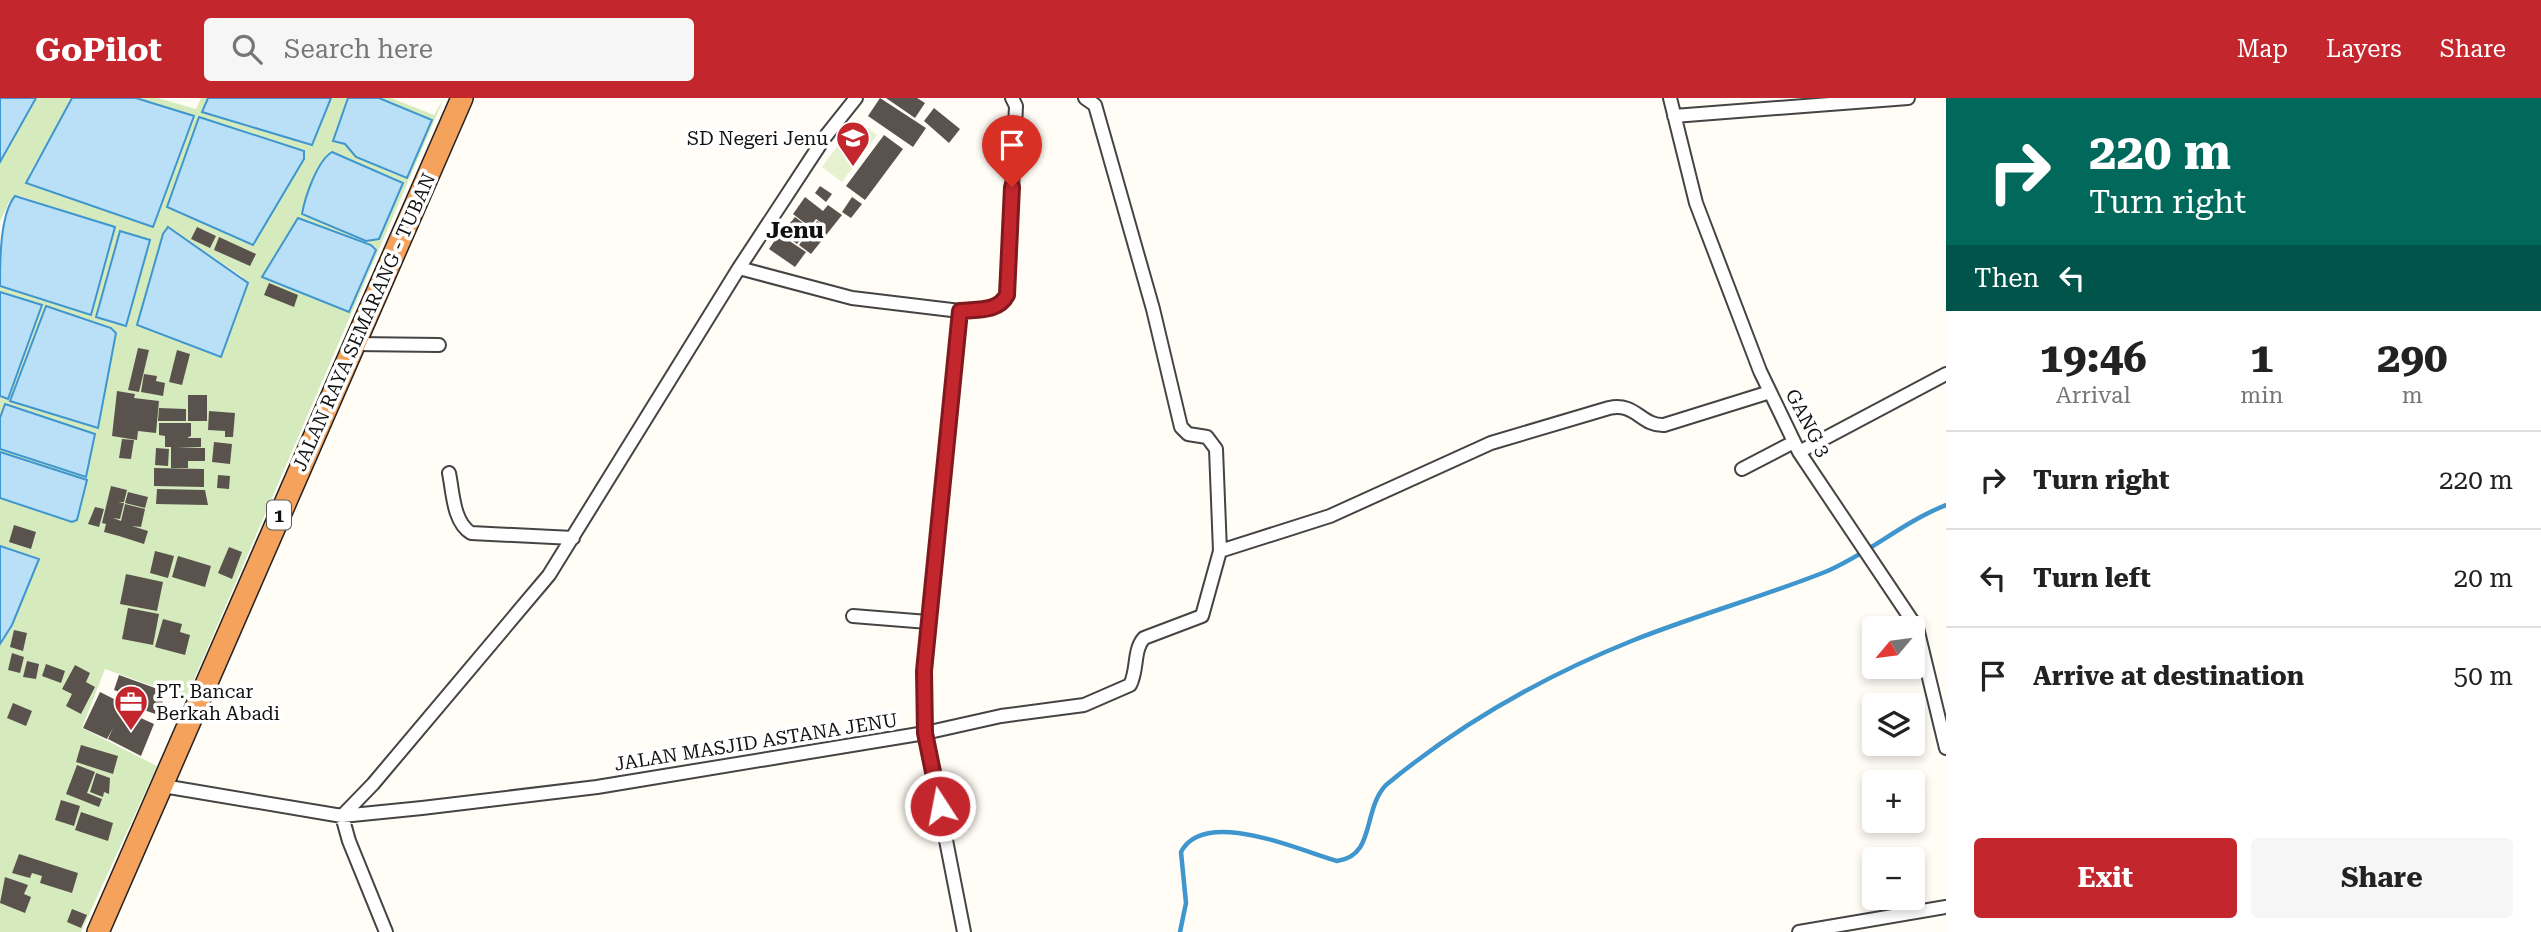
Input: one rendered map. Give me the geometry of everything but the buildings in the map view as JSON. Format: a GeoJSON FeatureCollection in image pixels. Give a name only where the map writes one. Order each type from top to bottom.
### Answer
{"type":"FeatureCollection","features":[{"type":"Feature","properties":{"kind":"highway","name":"JALAN RAYA SEMARANG - TUBAN"},"geometry":{"type":"LineString","coordinates":[[99,932],[462,98]]}},
{"type":"Feature","properties":{"kind":"street"},"geometry":{"type":"LineString","coordinates":[[386,932],[342,816],[373,785],[532,599],[573,538],[739,268],[818,147],[856,98]]}},
{"type":"Feature","properties":{"kind":"street"},"geometry":{"type":"LineString","coordinates":[[739,268],[852,298],[960,311],[992,308],[1003,303],[1007,295],[1016,106],[1013,98]]}},
{"type":"Feature","properties":{"kind":"street"},"geometry":{"type":"LineString","coordinates":[[1085,98],[1095,105],[1153,309],[1181,427],[1188,434],[1208,437],[1216,449],[1220,551],[1320,520],[1491,443],[1609,408],[1625,406],[1648,422],[1664,425],[1770,392]]}},
{"type":"Feature","properties":{"kind":"street","name":"GANG 3"},"geometry":{"type":"LineString","coordinates":[[1670,98],[1700,216],[1770,392],[1796,447],[1917,628],[1946,748]]}},
{"type":"Feature","properties":{"kind":"street"},"geometry":{"type":"LineString","coordinates":[[1674,116],[1908,98]]}},
{"type":"Feature","properties":{"kind":"street"},"geometry":{"type":"LineString","coordinates":[[960,311],[924,671],[925,733],[964,932]]}},
{"type":"Feature","properties":{"kind":"street"},"geometry":{"type":"LineString","coordinates":[[355,344],[439,345]]}},
{"type":"Feature","properties":{"kind":"street"},"geometry":{"type":"LineString","coordinates":[[1742,469],[1796,447],[1946,374]]}},
{"type":"Feature","properties":{"kind":"street"},"geometry":{"type":"LineString","coordinates":[[449,473],[458,516],[464,528],[471,533],[573,538]]}},
{"type":"Feature","properties":{"kind":"street","name":"JALAN MASJID ASTANA JENU"},"geometry":{"type":"LineString","coordinates":[[163,786],[342,816],[597,787],[925,733],[1001,716],[1083,705],[1126,688],[1136,673],[1141,640],[1202,616],[1220,551]]}},
{"type":"Feature","properties":{"kind":"street"},"geometry":{"type":"LineString","coordinates":[[853,616],[928,622]]}},
{"type":"Feature","properties":{"kind":"street"},"geometry":{"type":"LineString","coordinates":[[1799,932],[1946,907]]}},
{"type":"Feature","properties":{"kind":"green space"},"geometry":{"type":"Polygon","coordinates":[[[36,98],[72,98],[29,174],[194,116],[136,98],[158,98],[196,109],[201,98],[208,98],[203,112],[311,145],[331,98],[348,98],[333,141],[345,144],[348,149],[432,120],[379,98],[391,98],[434,115],[444,98],[186,698],[105,669],[82,728],[157,766],[81,932],[0,932],[0,644],[12,625],[39,560],[0,546],[0,498],[74,522],[77,520],[87,480],[0,452],[0,449],[86,477],[5,404],[0,418],[0,396],[7,399],[41,306],[0,292],[0,286],[91,315],[115,227],[20,196],[10,200],[0,222],[0,162],[36,98]],[[329,153],[313,183],[302,214],[366,241],[403,182],[329,153]],[[298,218],[263,278],[349,312],[374,247],[298,218]],[[168,227],[163,234],[137,325],[243,277],[168,227]]]}},
{"type":"Feature","properties":{"kind":"green space"},"geometry":{"type":"Polygon","coordinates":[[[857,120],[877,135],[842,182],[822,167],[857,120]]]}},
{"type":"Feature","properties":{"kind":"water"},"geometry":{"type":"Polygon","coordinates":[[[0,98],[36,98],[0,162],[0,98]]]}},
{"type":"Feature","properties":{"kind":"water"},"geometry":{"type":"Polygon","coordinates":[[[72,98],[136,98],[194,116],[153,227],[26,183],[72,98]]]}},
{"type":"Feature","properties":{"kind":"water"},"geometry":{"type":"Polygon","coordinates":[[[208,98],[331,98],[312,145],[202,112],[208,98]]]}},
{"type":"Feature","properties":{"kind":"water"},"geometry":{"type":"Polygon","coordinates":[[[348,98],[379,98],[432,120],[407,178],[356,157],[345,144],[333,141],[348,98]]]}},
{"type":"Feature","properties":{"kind":"water"},"geometry":{"type":"Polygon","coordinates":[[[199,117],[304,151],[304,159],[253,245],[167,207],[199,117]]]}},
{"type":"Feature","properties":{"kind":"water"},"geometry":{"type":"Polygon","coordinates":[[[332,152],[403,183],[379,239],[366,241],[302,214],[317,171],[332,152]]]}},
{"type":"Feature","properties":{"kind":"water"},"geometry":{"type":"Polygon","coordinates":[[[15,196],[115,227],[91,315],[0,286],[6,214],[15,196]]]}},
{"type":"Feature","properties":{"kind":"water"},"geometry":{"type":"Polygon","coordinates":[[[298,218],[371,245],[376,250],[349,312],[262,277],[298,218]]]}},
{"type":"Feature","properties":{"kind":"water"},"geometry":{"type":"Polygon","coordinates":[[[168,227],[248,283],[221,357],[137,325],[163,234],[168,227]]]}},
{"type":"Feature","properties":{"kind":"water"},"geometry":{"type":"Polygon","coordinates":[[[120,231],[150,240],[126,326],[96,317],[120,231]]]}},
{"type":"Feature","properties":{"kind":"water"},"geometry":{"type":"Polygon","coordinates":[[[0,292],[42,305],[8,399],[0,396],[0,292]]]}},
{"type":"Feature","properties":{"kind":"water"},"geometry":{"type":"Polygon","coordinates":[[[46,306],[111,328],[116,333],[98,428],[10,401],[46,306]]]}},
{"type":"Feature","properties":{"kind":"water"},"geometry":{"type":"Polygon","coordinates":[[[5,404],[95,434],[86,477],[0,449],[0,418],[5,404]]]}},
{"type":"Feature","properties":{"kind":"water"},"geometry":{"type":"Polygon","coordinates":[[[0,452],[87,480],[77,520],[72,522],[0,498],[0,452]]]}},
{"type":"Feature","properties":{"kind":"water"},"geometry":{"type":"Polygon","coordinates":[[[0,546],[39,559],[12,625],[0,644],[0,546]]]}},
{"type":"Feature","properties":{"kind":"waterway"},"geometry":{"type":"LineString","coordinates":[[1180,932],[1186,903],[1181,852],[1193,839],[1210,833],[1230,832],[1277,841],[1337,861],[1349,857],[1358,851],[1379,795],[1386,785],[1444,741],[1504,703],[1568,669],[1634,640],[1841,565],[1915,520],[1946,505]]}},
{"type":"Feature","properties":{"kind":"place","name":"SD Negeri Jenu"},"geometry":{"type":"Point","coordinates":[853,168]}},
{"type":"Feature","properties":{"kind":"place","name":"PT. Bancar Berkah Abadi"},"geometry":{"type":"Point","coordinates":[131,732]}},
{"type":"Feature","properties":{"kind":"district","name":"Jenu"},"geometry":{"type":"Point","coordinates":[795,230]}},
{"type":"Feature","properties":{"kind":"route"},"geometry":{"type":"LineString","coordinates":[[940,806],[925,733],[924,671],[960,311],[992,308],[1003,303],[1007,295],[1012,187]]}}]}
